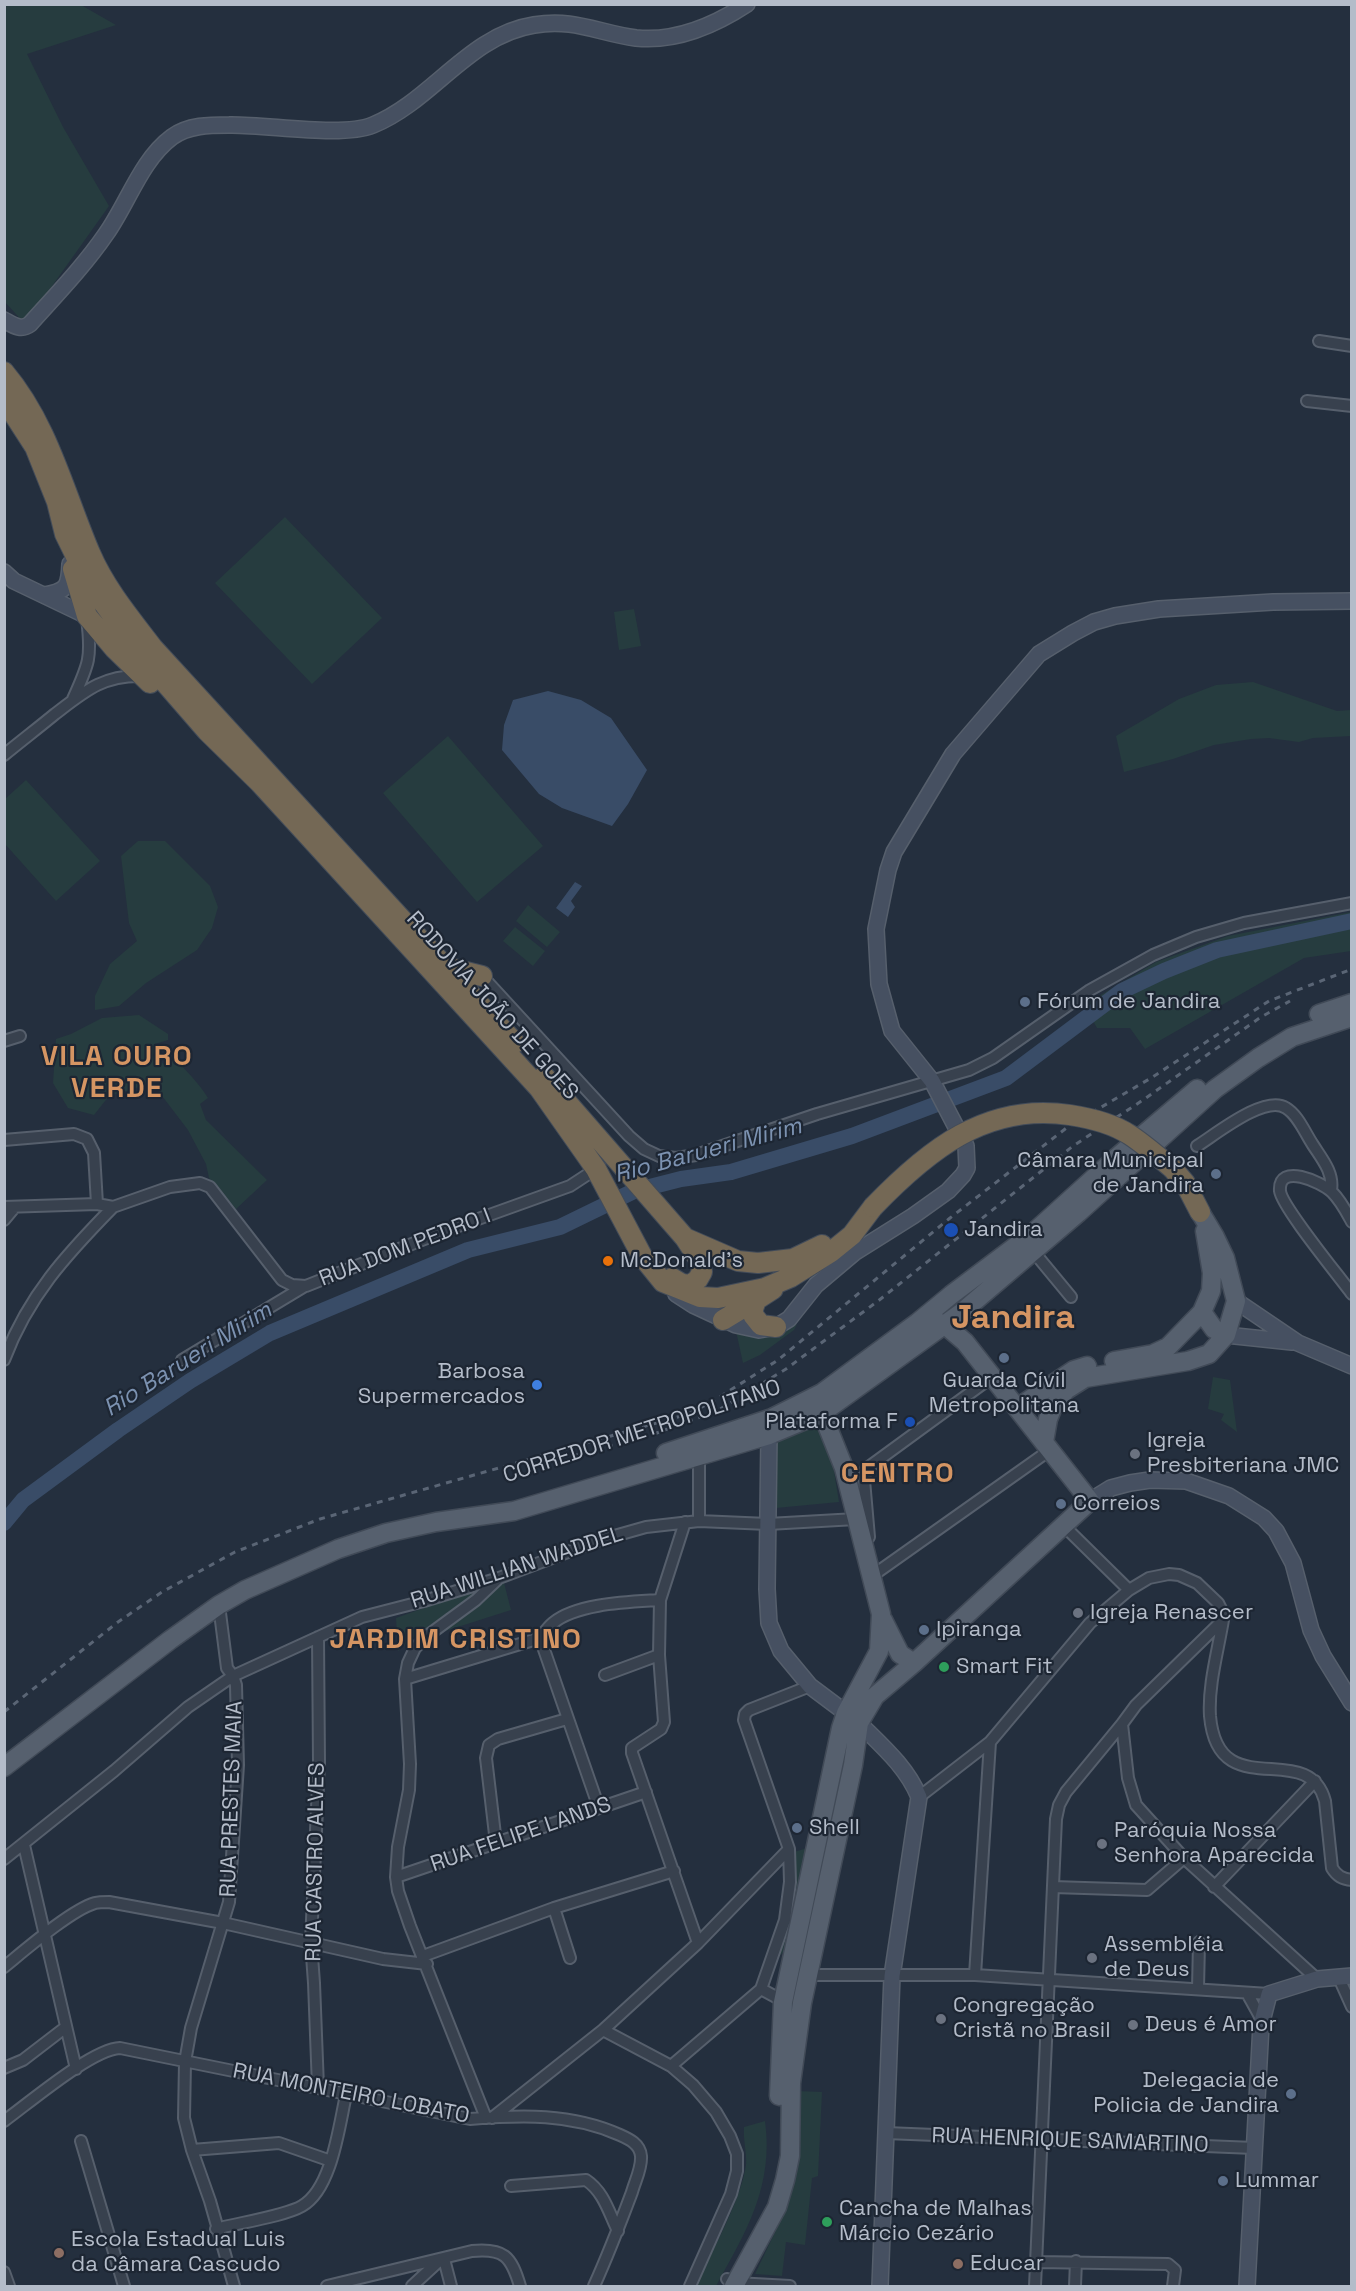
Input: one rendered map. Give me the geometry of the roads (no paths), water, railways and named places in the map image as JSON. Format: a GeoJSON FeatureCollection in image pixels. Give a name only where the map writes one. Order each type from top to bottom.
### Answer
{"type":"FeatureCollection","features":[{"type":"Feature","properties":{"kind":"highway","name":"RODOVIA JOÃO DE GOES"},"geometry":{"type":"LineString","coordinates":[[4,372],[14,383],[51,451],[91,553],[124,610],[153,648],[446,967],[481,984],[625,1169],[685,1239]]}},
{"type":"Feature","properties":{"kind":"highway","name":"RODOVIA JOÃO DE GOES"},"geometry":{"type":"LineString","coordinates":[[4,399],[35,447],[57,502],[65,534],[89,583],[111,615],[141,655],[207,732],[260,783],[539,1088],[600,1176],[642,1256],[657,1275]]}},
{"type":"Feature","properties":{"kind":"highway"},"geometry":{"type":"LineString","coordinates":[[65,534],[70,561],[87,616],[142,676],[207,732]]}},
{"type":"Feature","properties":{"kind":"highway"},"geometry":{"type":"LineString","coordinates":[[723,1320],[831,1252],[852,1235],[868,1214],[916,1166],[949,1141],[978,1125],[1016,1114],[1053,1112],[1105,1123],[1128,1133],[1173,1169],[1185,1183],[1200,1212]]}},
{"type":"Feature","properties":{"kind":"highway"},"geometry":{"type":"LineString","coordinates":[[600,1176],[604,1163],[625,1169]]}},
{"type":"Feature","properties":{"kind":"highway"},"geometry":{"type":"LineString","coordinates":[[685,1239],[738,1261],[777,1262],[793,1259],[816,1250],[868,1214]]}},
{"type":"Feature","properties":{"kind":"highway"},"geometry":{"type":"LineString","coordinates":[[657,1275],[682,1284],[691,1284],[699,1279],[702,1272],[700,1261],[685,1239]]}},
{"type":"Feature","properties":{"kind":"highway"},"geometry":{"type":"LineString","coordinates":[[657,1275],[700,1297],[718,1298],[765,1288],[791,1277]]}},
{"type":"Feature","properties":{"kind":"highway"},"geometry":{"type":"LineString","coordinates":[[756,1300],[753,1315],[761,1324],[776,1327]]}},
{"type":"Feature","properties":{"kind":"main road","name":"CORREDOR METROPOLITANO"},"geometry":{"type":"LineString","coordinates":[[4,1755],[203,1605],[242,1581],[314,1548],[395,1521],[504,1503],[551,1491],[772,1418],[822,1393],[1035,1231],[1117,1157],[1222,1069],[1252,1047],[1293,1024],[1352,1004]]}},
{"type":"Feature","properties":{"kind":"main road"},"geometry":{"type":"LineString","coordinates":[[4,1767],[219,1605],[245,1590],[338,1549],[386,1533],[436,1522],[514,1511],[769,1435],[822,1413],[962,1312],[1215,1089],[1292,1036],[1352,1017]]}},
{"type":"Feature","properties":{"kind":"main road"},"geometry":{"type":"LineString","coordinates":[[1017,1408],[1074,1370],[1153,1354],[1168,1347],[1202,1312],[1211,1291],[1212,1273],[1200,1212]]}},
{"type":"Feature","properties":{"kind":"main road"},"geometry":{"type":"LineString","coordinates":[[1047,1446],[1048,1419],[1052,1409],[1066,1390],[1085,1378],[1188,1361],[1209,1354],[1226,1335],[1236,1301],[1225,1257],[1200,1212]]}},
{"type":"Feature","properties":{"kind":"main road"},"geometry":{"type":"LineString","coordinates":[[1211,1291],[1236,1301]]}},
{"type":"Feature","properties":{"kind":"main road"},"geometry":{"type":"LineString","coordinates":[[962,1312],[965,1342]]}},
{"type":"Feature","properties":{"kind":"main road"},"geometry":{"type":"LineString","coordinates":[[1202,1312],[1214,1329],[1226,1335]]}},
{"type":"Feature","properties":{"kind":"main road"},"geometry":{"type":"LineString","coordinates":[[730,2284],[777,2207],[785,2180],[790,2156],[791,2083],[802,2003],[853,1765],[852,1718],[914,1664],[1090,1501],[965,1342],[945,1325],[927,1321],[917,1323]]}},
{"type":"Feature","properties":{"kind":"main road"},"geometry":{"type":"LineString","coordinates":[[822,1393],[822,1413],[844,1468],[881,1614],[900,1654],[914,1664]]}},
{"type":"Feature","properties":{"kind":"main road"},"geometry":{"type":"LineString","coordinates":[[219,1605],[231,1593],[265,1574],[274,1566]]}},
{"type":"Feature","properties":{"kind":"main road"},"geometry":{"type":"LineString","coordinates":[[730,2284],[764,2212],[773,2175],[778,2136],[783,2002],[852,1718],[879,1651],[881,1614]]}},
{"type":"Feature","properties":{"kind":"main road"},"geometry":{"type":"LineString","coordinates":[[874,1664],[884,1664],[889,1668],[892,1681]]}},
{"type":"Feature","properties":{"kind":"street"},"geometry":{"type":"LineString","coordinates":[[4,320],[19,327],[27,327],[30,324],[107,234],[151,159],[174,136],[189,129],[210,125],[322,129],[371,126],[403,108],[469,55],[509,31],[560,22],[634,37],[661,38],[708,25],[725,18],[747,4]]}},
{"type":"Feature","properties":{"kind":"street"},"geometry":{"type":"LineString","coordinates":[[1319,341],[1352,346]]}},
{"type":"Feature","properties":{"kind":"street"},"geometry":{"type":"LineString","coordinates":[[1307,401],[1352,406]]}},
{"type":"Feature","properties":{"kind":"street"},"geometry":{"type":"LineString","coordinates":[[43,595],[60,592],[67,586],[70,561]]}},
{"type":"Feature","properties":{"kind":"street"},"geometry":{"type":"LineString","coordinates":[[4,572],[14,581],[87,616],[90,642],[89,664],[73,699]]}},
{"type":"Feature","properties":{"kind":"street"},"geometry":{"type":"LineString","coordinates":[[657,1275],[693,1305],[723,1320],[759,1330],[776,1327],[789,1319],[816,1285],[854,1253],[948,1191],[963,1175],[967,1168],[966,1146],[934,1084],[892,1031],[879,984],[876,929],[882,895],[894,852],[953,754],[1039,654],[1094,622],[1115,616],[1159,609],[1273,602],[1352,601]]}},
{"type":"Feature","properties":{"kind":"street"},"geometry":{"type":"LineString","coordinates":[[4,755],[73,699],[98,684],[114,678],[142,676]]}},
{"type":"Feature","properties":{"kind":"street"},"geometry":{"type":"LineString","coordinates":[[481,984],[562,1062],[610,1117],[644,1149],[659,1156],[676,1158],[696,1155],[817,1114],[934,1084],[969,1070],[993,1058],[1090,990],[1153,955],[1196,937],[1244,924],[1352,903]]}},
{"type":"Feature","properties":{"kind":"street"},"geometry":{"type":"LineString","coordinates":[[4,1041],[20,1036]]}},
{"type":"Feature","properties":{"kind":"street"},"geometry":{"type":"LineString","coordinates":[[1197,1146],[1259,1107],[1277,1105],[1286,1108],[1295,1118],[1326,1166],[1332,1181],[1330,1190]]}},
{"type":"Feature","properties":{"kind":"street"},"geometry":{"type":"LineString","coordinates":[[4,1140],[74,1134],[87,1139],[94,1153],[97,1204]]}},
{"type":"Feature","properties":{"kind":"street","name":"RUA DOM PEDRO I"},"geometry":{"type":"LineString","coordinates":[[113,1208],[170,1187],[200,1183],[210,1187],[282,1280],[292,1285],[306,1286],[442,1233],[600,1176]]}},
{"type":"Feature","properties":{"kind":"street"},"geometry":{"type":"LineString","coordinates":[[1352,1222],[1343,1205],[1330,1190],[1309,1178],[1296,1176],[1287,1178],[1282,1183],[1280,1191],[1288,1208],[1352,1294]]}},
{"type":"Feature","properties":{"kind":"street"},"geometry":{"type":"LineString","coordinates":[[4,1220],[9,1207],[97,1204],[113,1208],[56,1268],[24,1315],[4,1360]]}},
{"type":"Feature","properties":{"kind":"street"},"geometry":{"type":"LineString","coordinates":[[1033,1251],[1071,1297]]}},
{"type":"Feature","properties":{"kind":"street"},"geometry":{"type":"LineString","coordinates":[[182,1360],[306,1286]]}},
{"type":"Feature","properties":{"kind":"street"},"geometry":{"type":"LineString","coordinates":[[1236,1301],[1298,1343],[1352,1366]]}},
{"type":"Feature","properties":{"kind":"street"},"geometry":{"type":"LineString","coordinates":[[1226,1335],[1270,1338],[1298,1343]]}},
{"type":"Feature","properties":{"kind":"street"},"geometry":{"type":"LineString","coordinates":[[872,1576],[864,1480],[866,1469],[992,1377]]}},
{"type":"Feature","properties":{"kind":"street"},"geometry":{"type":"LineString","coordinates":[[769,1435],[767,1588],[769,1623],[781,1651],[810,1686],[852,1718],[903,1769],[914,1784],[919,1797],[892,1976],[880,2286]]}},
{"type":"Feature","properties":{"kind":"street"},"geometry":{"type":"LineString","coordinates":[[872,1576],[1047,1446]]}},
{"type":"Feature","properties":{"kind":"street"},"geometry":{"type":"LineString","coordinates":[[699,1463],[699,1521]]}},
{"type":"Feature","properties":{"kind":"street"},"geometry":{"type":"LineString","coordinates":[[1090,1501],[1111,1488],[1130,1483],[1150,1480],[1186,1481],[1229,1496],[1264,1518],[1276,1531],[1289,1555],[1306,1604],[1311,1630],[1323,1656],[1352,1703]]}},
{"type":"Feature","properties":{"kind":"street","name":"RUA WILLIAN WADDEL"},"geometry":{"type":"LineString","coordinates":[[4,1859],[114,1771],[188,1707],[233,1676],[362,1617],[499,1578],[627,1532],[699,1521],[768,1524],[856,1519]]}},
{"type":"Feature","properties":{"kind":"street"},"geometry":{"type":"LineString","coordinates":[[685,1522],[660,1600],[659,1655],[664,1722],[661,1729],[632,1748],[632,1753],[698,1943]]}},
{"type":"Feature","properties":{"kind":"street"},"geometry":{"type":"LineString","coordinates":[[1063,1525],[1129,1590]]}},
{"type":"Feature","properties":{"kind":"street"},"geometry":{"type":"LineString","coordinates":[[919,1797],[990,1742],[1090,1623],[1129,1590],[1149,1578],[1169,1574],[1179,1575],[1197,1583],[1213,1596],[1222,1611],[1223,1620],[1210,1701],[1210,1718],[1216,1742],[1230,1760],[1240,1766],[1296,1771],[1315,1781],[1325,1801],[1332,1868],[1342,1879],[1352,1880]]}},
{"type":"Feature","properties":{"kind":"street"},"geometry":{"type":"LineString","coordinates":[[499,1578],[476,1600],[427,1636],[415,1648],[408,1663],[405,1679],[411,1764],[409,1790],[398,1847],[396,1877],[398,1891],[489,2118],[603,2030],[698,1943],[789,1849]]}},
{"type":"Feature","properties":{"kind":"street"},"geometry":{"type":"LineString","coordinates":[[405,1679],[540,1638],[553,1623],[570,1614],[624,1603],[660,1600]]}},
{"type":"Feature","properties":{"kind":"street","name":"RUA PRESTES MAIA"},"geometry":{"type":"LineString","coordinates":[[219,1605],[227,1668],[236,1685],[238,1765],[231,1882],[228,1905],[191,2028],[185,2062],[184,2118],[234,2286]]}},
{"type":"Feature","properties":{"kind":"street"},"geometry":{"type":"LineString","coordinates":[[1035,2286],[1056,1819],[1059,1805],[1066,1791],[1136,1705],[1223,1620]]}},
{"type":"Feature","properties":{"kind":"street","name":"RUA CASTRO ALVES"},"geometry":{"type":"LineString","coordinates":[[318,1637],[319,1763],[311,1942],[318,2087]]}},
{"type":"Feature","properties":{"kind":"street"},"geometry":{"type":"LineString","coordinates":[[540,1638],[599,1808]]}},
{"type":"Feature","properties":{"kind":"street"},"geometry":{"type":"LineString","coordinates":[[605,1675],[659,1655]]}},
{"type":"Feature","properties":{"kind":"street"},"geometry":{"type":"LineString","coordinates":[[671,2066],[761,1989],[770,1966],[785,1920],[790,1882],[789,1849],[744,1720],[749,1710],[810,1686]]}},
{"type":"Feature","properties":{"kind":"street"},"geometry":{"type":"LineString","coordinates":[[495,1843],[486,1758],[489,1745],[498,1739],[567,1719]]}},
{"type":"Feature","properties":{"kind":"street"},"geometry":{"type":"LineString","coordinates":[[1122,1724],[1132,1796],[1136,1805],[1214,1887],[1317,1979]]}},
{"type":"Feature","properties":{"kind":"street"},"geometry":{"type":"LineString","coordinates":[[975,1976],[990,1742]]}},
{"type":"Feature","properties":{"kind":"street"},"geometry":{"type":"LineString","coordinates":[[1214,1887],[1315,1781]]}},
{"type":"Feature","properties":{"kind":"street","name":"RUA FELIPE LANDS"},"geometry":{"type":"LineString","coordinates":[[396,1877],[646,1792]]}},
{"type":"Feature","properties":{"kind":"street"},"geometry":{"type":"LineString","coordinates":[[24,1845],[76,2069]]}},
{"type":"Feature","properties":{"kind":"street"},"geometry":{"type":"LineString","coordinates":[[1053,1887],[1147,1890],[1184,1858]]}},
{"type":"Feature","properties":{"kind":"street"},"geometry":{"type":"LineString","coordinates":[[4,1967],[45,1935],[95,1903],[109,1902],[223,1923],[383,1959],[425,1960],[554,1908],[674,1870]]}},
{"type":"Feature","properties":{"kind":"street"},"geometry":{"type":"LineString","coordinates":[[554,1908],[570,1958]]}},
{"type":"Feature","properties":{"kind":"street"},"geometry":{"type":"LineString","coordinates":[[770,1966],[797,1941]]}},
{"type":"Feature","properties":{"kind":"street"},"geometry":{"type":"LineString","coordinates":[[1198,1989],[1199,1942]]}},
{"type":"Feature","properties":{"kind":"street"},"geometry":{"type":"LineString","coordinates":[[808,1975],[1049,1979],[1269,1994],[1317,1979],[1345,1977],[1352,2007]]}},
{"type":"Feature","properties":{"kind":"street"},"geometry":{"type":"LineString","coordinates":[[761,1989],[783,2002],[802,2003]]}},
{"type":"Feature","properties":{"kind":"street"},"geometry":{"type":"LineString","coordinates":[[1247,1993],[1262,2019]]}},
{"type":"Feature","properties":{"kind":"street"},"geometry":{"type":"LineString","coordinates":[[1247,2286],[1262,2019],[1269,1994]]}},
{"type":"Feature","properties":{"kind":"street"},"geometry":{"type":"LineString","coordinates":[[4,2068],[23,2060],[66,2028]]}},
{"type":"Feature","properties":{"kind":"street"},"geometry":{"type":"LineString","coordinates":[[603,2030],[671,2066],[693,2085],[716,2112],[737,2154],[737,2171],[731,2194],[690,2286]]}},
{"type":"Feature","properties":{"kind":"street","name":"RUA MONTEIRO LOBATO"},"geometry":{"type":"LineString","coordinates":[[4,2121],[76,2069],[112,2048],[318,2087],[346,2095],[470,2119],[524,2116],[561,2117],[585,2122],[632,2140],[641,2155],[640,2167],[618,2231],[594,2286]]}},
{"type":"Feature","properties":{"kind":"street"},"geometry":{"type":"LineString","coordinates":[[216,2229],[304,2206],[320,2188],[331,2161],[346,2095]]}},
{"type":"Feature","properties":{"kind":"street","name":"RUA HENRIQUE SAMARTINO"},"geometry":{"type":"LineString","coordinates":[[886,2133],[1254,2148]]}},
{"type":"Feature","properties":{"kind":"street"},"geometry":{"type":"LineString","coordinates":[[81,2141],[124,2286]]}},
{"type":"Feature","properties":{"kind":"street"},"geometry":{"type":"LineString","coordinates":[[192,2150],[279,2143],[331,2161]]}},
{"type":"Feature","properties":{"kind":"street"},"geometry":{"type":"LineString","coordinates":[[511,2186],[586,2180],[596,2187],[618,2231]]}},
{"type":"Feature","properties":{"kind":"street"},"geometry":{"type":"LineString","coordinates":[[327,2286],[472,2251],[489,2249],[500,2251],[508,2258],[520,2286]]}},
{"type":"Feature","properties":{"kind":"street"},"geometry":{"type":"LineString","coordinates":[[412,2286],[441,2260]]}},
{"type":"Feature","properties":{"kind":"street"},"geometry":{"type":"LineString","coordinates":[[441,2260],[451,2286]]}},
{"type":"Feature","properties":{"kind":"street"},"geometry":{"type":"LineString","coordinates":[[1075,2286],[1076,2261]]}},
{"type":"Feature","properties":{"kind":"street"},"geometry":{"type":"LineString","coordinates":[[1036,2262],[1168,2264],[1175,2270],[1173,2286]]}},
{"type":"Feature","properties":{"kind":"street"},"geometry":{"type":"LineString","coordinates":[[4,2272],[9,2286]]}},
{"type":"Feature","properties":{"kind":"street"},"geometry":{"type":"LineString","coordinates":[[730,2284],[790,2286]]}},
{"type":"Feature","properties":{"kind":"water"},"geometry":{"type":"Polygon","coordinates":[[[548,691],[581,700],[611,718],[647,770],[628,804],[612,826],[562,808],[539,794],[502,750],[504,725],[513,700],[548,691]]]}},
{"type":"Feature","properties":{"kind":"water"},"geometry":{"type":"Polygon","coordinates":[[[575,882],[582,886],[571,901],[575,907],[568,917],[556,908],[575,882]]]}},
{"type":"Feature","properties":{"kind":"waterway","name":"Rio Barueri Mirim"},"geometry":{"type":"LineString","coordinates":[[4,1523],[23,1500],[118,1430],[190,1381],[270,1333],[468,1250],[560,1227],[634,1191],[681,1179],[731,1172],[852,1136],[1006,1078],[1122,991],[1164,971],[1217,950],[1352,921]]}},
{"type":"Feature","properties":{"kind":"railway"},"geometry":{"type":"LineString","coordinates":[[4,1712],[118,1622],[162,1592],[235,1552],[320,1519],[688,1414],[710,1403],[778,1360],[950,1218],[1069,1126],[1151,1078],[1269,1001],[1352,969]]}},
{"type":"Feature","properties":{"kind":"railway"},"geometry":{"type":"LineString","coordinates":[[572,1456],[654,1434],[717,1411],[786,1369],[878,1301],[1073,1146],[1261,1017],[1290,1001]]}},
{"type":"Feature","properties":{"kind":"place","name":"Fórum de Jandira"},"geometry":{"type":"Point","coordinates":[1025,1002]}},
{"type":"Feature","properties":{"kind":"place","name":"Câmara Municipal de Jandira"},"geometry":{"type":"Point","coordinates":[1216,1174]}},
{"type":"Feature","properties":{"kind":"place","name":"Jandira"},"geometry":{"type":"Point","coordinates":[951,1230]}},
{"type":"Feature","properties":{"kind":"place","name":"McDonald's"},"geometry":{"type":"Point","coordinates":[608,1261]}},
{"type":"Feature","properties":{"kind":"place","name":"Guarda Cívil Metropolitana"},"geometry":{"type":"Point","coordinates":[1004,1358]}},
{"type":"Feature","properties":{"kind":"place","name":"Barbosa Supermercados"},"geometry":{"type":"Point","coordinates":[537,1385]}},
{"type":"Feature","properties":{"kind":"place","name":"Plataforma F"},"geometry":{"type":"Point","coordinates":[910,1422]}},
{"type":"Feature","properties":{"kind":"place","name":"Igreja Presbiteriana JMC"},"geometry":{"type":"Point","coordinates":[1135,1454]}},
{"type":"Feature","properties":{"kind":"place","name":"Correios"},"geometry":{"type":"Point","coordinates":[1061,1504]}},
{"type":"Feature","properties":{"kind":"place","name":"Igreja Renascer"},"geometry":{"type":"Point","coordinates":[1078,1613]}},
{"type":"Feature","properties":{"kind":"place","name":"Ipiranga"},"geometry":{"type":"Point","coordinates":[924,1630]}},
{"type":"Feature","properties":{"kind":"place","name":"Smart Fit"},"geometry":{"type":"Point","coordinates":[944,1667]}},
{"type":"Feature","properties":{"kind":"place","name":"Shell"},"geometry":{"type":"Point","coordinates":[797,1828]}},
{"type":"Feature","properties":{"kind":"place","name":"Paróquia Nossa Senhora Aparecida"},"geometry":{"type":"Point","coordinates":[1102,1844]}},
{"type":"Feature","properties":{"kind":"place","name":"Assembléia de Deus"},"geometry":{"type":"Point","coordinates":[1092,1958]}},
{"type":"Feature","properties":{"kind":"place","name":"Congregação Cristã no Brasil"},"geometry":{"type":"Point","coordinates":[941,2019]}},
{"type":"Feature","properties":{"kind":"place","name":"Deus é Amor"},"geometry":{"type":"Point","coordinates":[1133,2025]}},
{"type":"Feature","properties":{"kind":"place","name":"Delegacia de Policia de Jandira"},"geometry":{"type":"Point","coordinates":[1291,2094]}},
{"type":"Feature","properties":{"kind":"place","name":"Lummar"},"geometry":{"type":"Point","coordinates":[1223,2181]}},
{"type":"Feature","properties":{"kind":"place","name":"Cancha de Malhas Márcio Cezário"},"geometry":{"type":"Point","coordinates":[827,2222]}},
{"type":"Feature","properties":{"kind":"place","name":"Escola Estadual Luis da Câmara Cascudo"},"geometry":{"type":"Point","coordinates":[59,2253]}},
{"type":"Feature","properties":{"kind":"place","name":"Educar"},"geometry":{"type":"Point","coordinates":[958,2264]}},
{"type":"Feature","properties":{"kind":"district","name":"VILA OURO VERDE"},"geometry":{"type":"Point","coordinates":[117,1073]}},
{"type":"Feature","properties":{"kind":"district","name":"Jandira"},"geometry":{"type":"Point","coordinates":[1013,1319]}},
{"type":"Feature","properties":{"kind":"district","name":"CENTRO"},"geometry":{"type":"Point","coordinates":[898,1474]}},
{"type":"Feature","properties":{"kind":"district","name":"JARDIM CRISTINO"},"geometry":{"type":"Point","coordinates":[456,1640]}}]}
